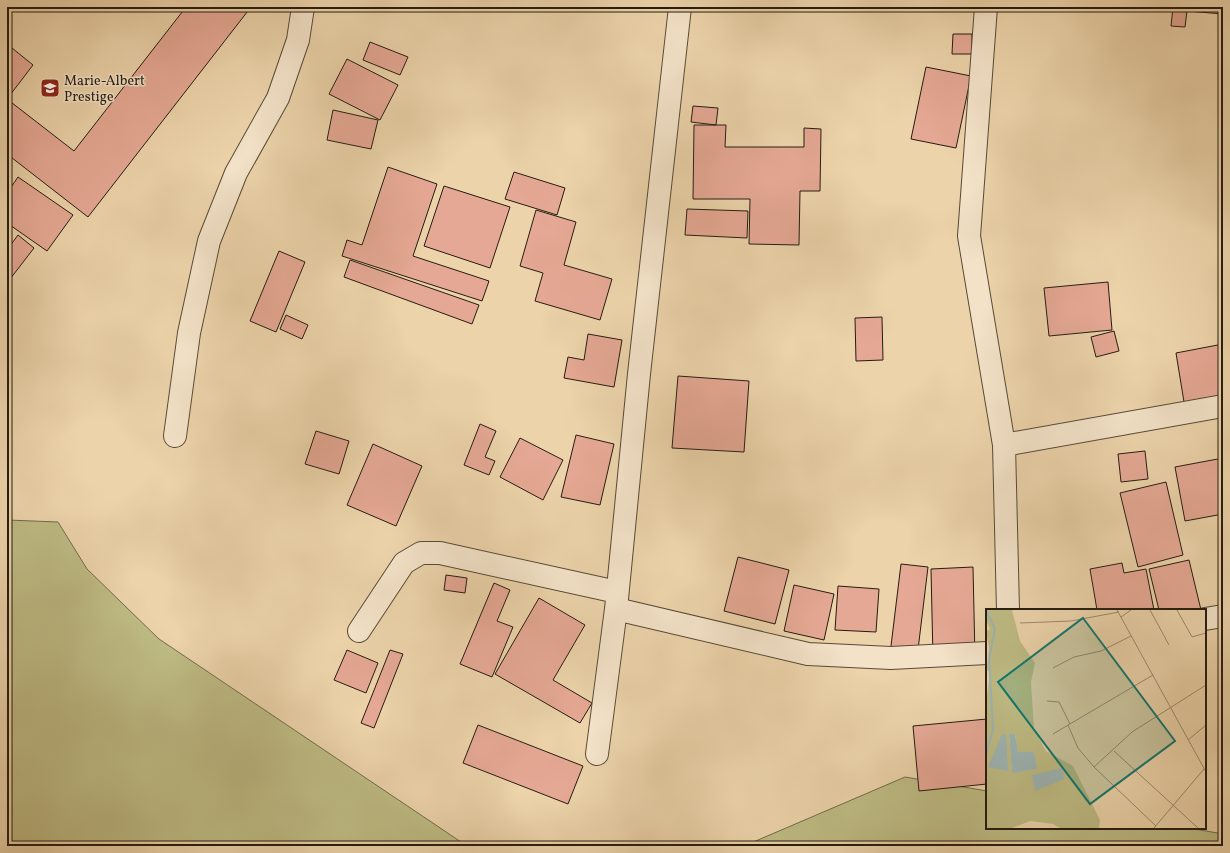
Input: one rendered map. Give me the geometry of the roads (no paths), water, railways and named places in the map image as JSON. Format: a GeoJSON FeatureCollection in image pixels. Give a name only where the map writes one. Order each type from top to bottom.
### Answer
{"type":"FeatureCollection","features":[{"type":"Feature","properties":{"kind":"street"},"geometry":{"type":"LineString","coordinates":[[175,436],[189,333],[209,241],[236,172],[281,91],[298,40],[303,7]]}},
{"type":"Feature","properties":{"kind":"street"},"geometry":{"type":"LineString","coordinates":[[597,754],[617,601],[640,366],[680,7]]}},
{"type":"Feature","properties":{"kind":"street"},"geometry":{"type":"LineString","coordinates":[[986,7],[969,236],[1004,445],[1008,609]]}},
{"type":"Feature","properties":{"kind":"street"},"geometry":{"type":"LineString","coordinates":[[1004,445],[1223,406]]}},
{"type":"Feature","properties":{"kind":"street"},"geometry":{"type":"LineString","coordinates":[[359,631],[404,563],[422,553],[440,553],[808,654],[891,658],[986,653]]}},
{"type":"Feature","properties":{"kind":"street"},"geometry":{"type":"LineString","coordinates":[[1206,619],[1223,616]]}},
{"type":"Feature","properties":{"kind":"place","name":"Marie-Albert Prestige"},"geometry":{"type":"Point","coordinates":[50,88]}}]}
